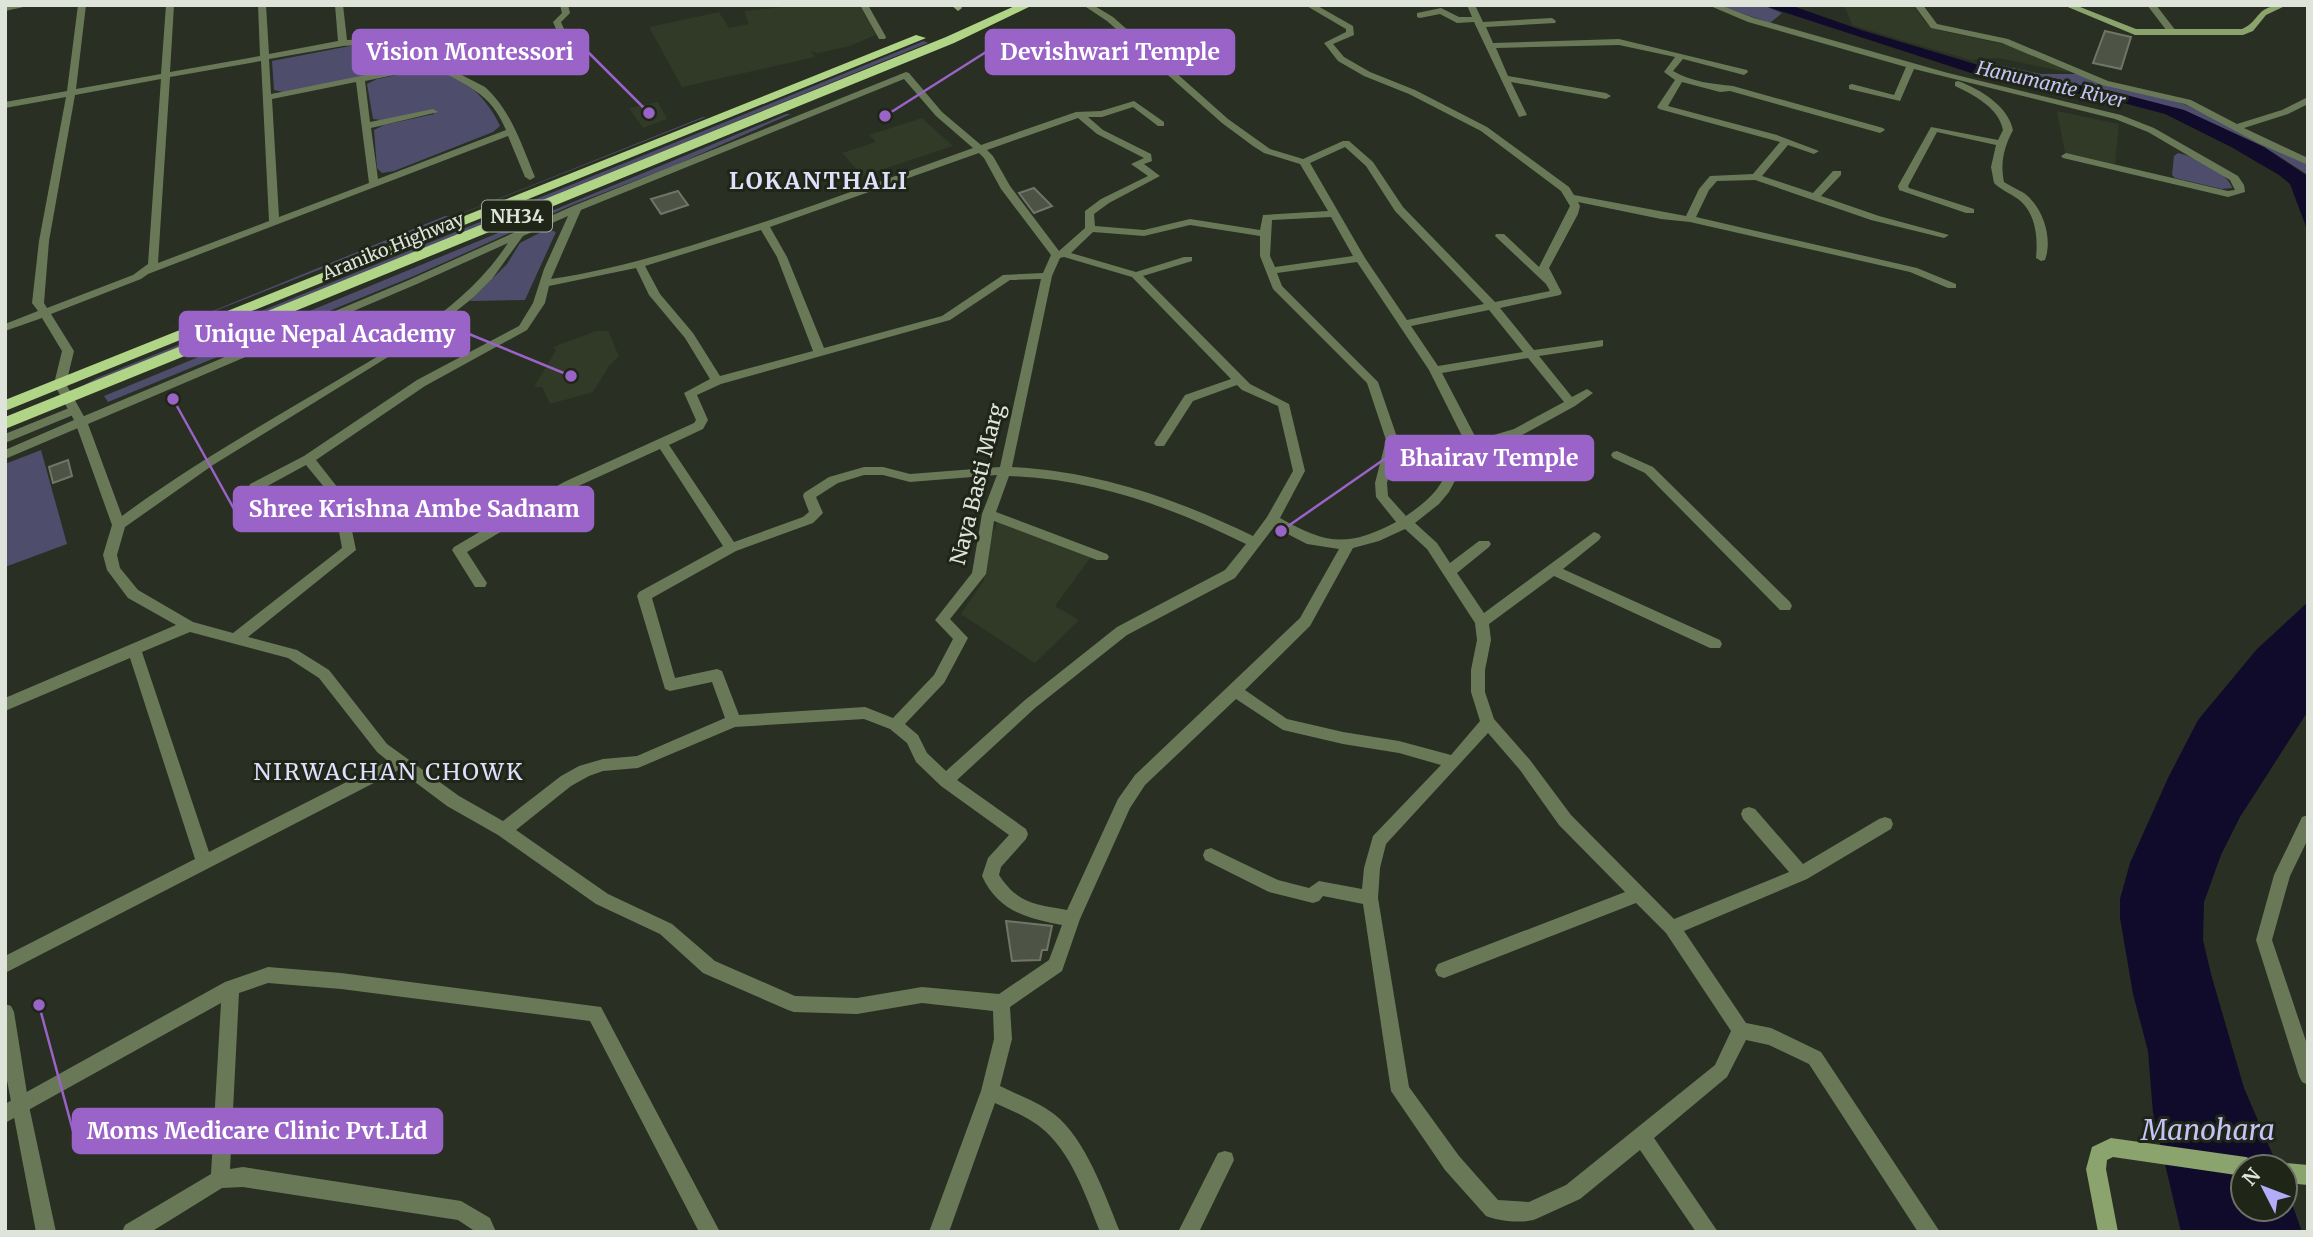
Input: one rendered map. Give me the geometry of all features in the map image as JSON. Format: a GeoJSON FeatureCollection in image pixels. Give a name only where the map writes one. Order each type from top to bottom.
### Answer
{"type":"FeatureCollection","features":[{"type":"Feature","properties":{"kind":"highway","name":"Araniko Highway"},"geometry":{"type":"LineString","coordinates":[[5,406],[71,403],[999,5]]}},
{"type":"Feature","properties":{"kind":"highway","name":"Araniko Highway"},"geometry":{"type":"LineString","coordinates":[[5,423],[71,403],[950,40],[1024,6]]}},
{"type":"Feature","properties":{"kind":"main road"},"geometry":{"type":"LineString","coordinates":[[2067,5],[2124,29],[2173,33],[2244,32],[2250,29],[2253,21],[2262,13],[2283,5]]}},
{"type":"Feature","properties":{"kind":"main road"},"geometry":{"type":"LineString","coordinates":[[2108,1232],[2096,1169],[2099,1154],[2111,1147],[2229,1165]]}},
{"type":"Feature","properties":{"kind":"street"},"geometry":{"type":"LineString","coordinates":[[5,9],[29,5]]}},
{"type":"Feature","properties":{"kind":"street"},"geometry":{"type":"LineString","coordinates":[[82,5],[71,93],[44,241],[38,303],[42,314],[68,351],[71,403],[119,525]]}},
{"type":"Feature","properties":{"kind":"street"},"geometry":{"type":"LineString","coordinates":[[148,271],[155,262],[168,76],[170,5]]}},
{"type":"Feature","properties":{"kind":"street"},"geometry":{"type":"LineString","coordinates":[[261,5],[269,97],[274,222]]}},
{"type":"Feature","properties":{"kind":"street"},"geometry":{"type":"LineString","coordinates":[[339,5],[343,43]]}},
{"type":"Feature","properties":{"kind":"street"},"geometry":{"type":"LineString","coordinates":[[564,5],[566,13],[557,22],[566,43],[564,51]]}},
{"type":"Feature","properties":{"kind":"street"},"geometry":{"type":"LineString","coordinates":[[864,5],[882,37]]}},
{"type":"Feature","properties":{"kind":"street"},"geometry":{"type":"LineString","coordinates":[[1087,5],[1110,19],[1225,121],[1267,151],[1304,162],[1346,143],[1370,164],[1399,209],[1493,307],[1571,403]]}},
{"type":"Feature","properties":{"kind":"street"},"geometry":{"type":"LineString","coordinates":[[1308,5],[1350,28],[1352,33],[1328,43],[1341,59],[1484,129],[1565,189],[1575,206],[1551,249],[1544,268],[1556,293],[1404,324]]}},
{"type":"Feature","properties":{"kind":"street"},"geometry":{"type":"LineString","coordinates":[[1471,5],[1522,115]]}},
{"type":"Feature","properties":{"kind":"street"},"geometry":{"type":"LineString","coordinates":[[1712,5],[1751,20],[1945,75],[2135,123],[2234,178],[2240,192],[2228,194],[2066,156]]}},
{"type":"Feature","properties":{"kind":"street"},"geometry":{"type":"LineString","coordinates":[[1918,5],[1926,18],[1941,29],[2005,41],[2105,83],[2188,102],[2308,162]]}},
{"type":"Feature","properties":{"kind":"street"},"geometry":{"type":"LineString","coordinates":[[2151,5],[2173,33]]}},
{"type":"Feature","properties":{"kind":"street"},"geometry":{"type":"LineString","coordinates":[[1420,15],[1441,11],[1457,20],[1477,22],[1552,21]]}},
{"type":"Feature","properties":{"kind":"street"},"geometry":{"type":"LineString","coordinates":[[5,105],[343,43],[383,39],[488,93],[512,131],[530,177]]}},
{"type":"Feature","properties":{"kind":"street"},"geometry":{"type":"LineString","coordinates":[[1489,46],[1632,43],[1744,72]]}},
{"type":"Feature","properties":{"kind":"street"},"geometry":{"type":"LineString","coordinates":[[1681,55],[1668,72],[1680,79],[1720,89],[1730,88],[1880,130]]}},
{"type":"Feature","properties":{"kind":"street"},"geometry":{"type":"LineString","coordinates":[[269,97],[435,64]]}},
{"type":"Feature","properties":{"kind":"street"},"geometry":{"type":"LineString","coordinates":[[1852,88],[1897,99],[1911,65]]}},
{"type":"Feature","properties":{"kind":"street"},"geometry":{"type":"LineString","coordinates":[[5,439],[71,403],[413,282],[577,208],[906,75],[939,114],[988,156],[1005,187],[1060,254],[1136,275],[1246,387],[1283,404],[1299,471],[1272,520],[1230,574],[1122,631],[1030,704],[946,780]]}},
{"type":"Feature","properties":{"kind":"street"},"geometry":{"type":"LineString","coordinates":[[1945,75],[1967,88],[2005,118],[2008,130],[2001,143],[1996,167],[1999,183],[2023,197],[2032,210],[2042,237],[2041,258]]}},
{"type":"Feature","properties":{"kind":"street"},"geometry":{"type":"LineString","coordinates":[[1506,78],[1606,96]]}},
{"type":"Feature","properties":{"kind":"street"},"geometry":{"type":"LineString","coordinates":[[1680,79],[1661,107],[1814,151]]}},
{"type":"Feature","properties":{"kind":"street"},"geometry":{"type":"LineString","coordinates":[[360,80],[374,183]]}},
{"type":"Feature","properties":{"kind":"street"},"geometry":{"type":"LineString","coordinates":[[2236,128],[2308,100]]}},
{"type":"Feature","properties":{"kind":"street"},"geometry":{"type":"LineString","coordinates":[[547,283],[579,279],[639,264],[764,226],[1080,114],[1102,114],[1134,104],[1161,124]]}},
{"type":"Feature","properties":{"kind":"street"},"geometry":{"type":"LineString","coordinates":[[366,126],[433,112]]}},
{"type":"Feature","properties":{"kind":"street"},"geometry":{"type":"LineString","coordinates":[[1080,114],[1107,136],[1148,156],[1149,159],[1136,164],[1155,176],[1105,201],[1089,213],[1090,229]]}},
{"type":"Feature","properties":{"kind":"street"},"geometry":{"type":"LineString","coordinates":[[1970,211],[1904,190],[1903,186],[1934,129],[2001,143]]}},
{"type":"Feature","properties":{"kind":"street"},"geometry":{"type":"LineString","coordinates":[[5,328],[512,131]]}},
{"type":"Feature","properties":{"kind":"street"},"geometry":{"type":"LineString","coordinates":[[1755,177],[1786,141]]}},
{"type":"Feature","properties":{"kind":"street"},"geometry":{"type":"LineString","coordinates":[[1304,162],[1360,258],[1435,370],[1473,445]]}},
{"type":"Feature","properties":{"kind":"street"},"geometry":{"type":"LineString","coordinates":[[1814,198],[1837,173]]}},
{"type":"Feature","properties":{"kind":"street"},"geometry":{"type":"LineString","coordinates":[[1690,219],[1711,181],[1721,176],[1755,177],[1875,218],[1944,235]]}},
{"type":"Feature","properties":{"kind":"street"},"geometry":{"type":"LineString","coordinates":[[1572,198],[1611,202],[1913,270],[1952,286]]}},
{"type":"Feature","properties":{"kind":"street"},"geometry":{"type":"LineString","coordinates":[[255,487],[308,459],[421,383],[523,328],[539,303],[550,269],[577,208]]}},
{"type":"Feature","properties":{"kind":"street"},"geometry":{"type":"LineString","coordinates":[[1336,214],[1267,216],[1265,256],[1277,287],[1372,382],[1392,440],[1380,492],[1387,505],[1432,546],[1482,622],[1484,640],[1478,670],[1478,692],[1488,722],[1525,765],[1565,820],[1672,928],[1741,1030],[1771,1037],[1815,1058],[1930,1232]]}},
{"type":"Feature","properties":{"kind":"street"},"geometry":{"type":"LineString","coordinates":[[1060,254],[1090,229],[1144,233],[1190,222],[1265,234]]}},
{"type":"Feature","properties":{"kind":"street"},"geometry":{"type":"LineString","coordinates":[[764,226],[782,257],[820,353]]}},
{"type":"Feature","properties":{"kind":"street"},"geometry":{"type":"LineString","coordinates":[[519,234],[502,263],[448,315],[179,481],[119,525],[110,555],[114,570],[132,594],[189,626],[292,654],[324,674],[382,748],[453,801],[504,830],[602,900],[666,929],[709,967],[794,1004],[858,1006],[922,995],[1001,1003],[1056,965],[1072,919],[1125,804],[1140,779],[1305,622],[1349,543]]}},
{"type":"Feature","properties":{"kind":"street"},"geometry":{"type":"LineString","coordinates":[[1500,236],[1556,289]]}},
{"type":"Feature","properties":{"kind":"street","name":"Naya Basti Marg"},"geometry":{"type":"LineString","coordinates":[[895,725],[939,680],[961,638],[942,620],[979,574],[989,514],[1005,471],[1047,275],[1060,254]]}},
{"type":"Feature","properties":{"kind":"street"},"geometry":{"type":"LineString","coordinates":[[1270,271],[1360,258]]}},
{"type":"Feature","properties":{"kind":"street"},"geometry":{"type":"LineString","coordinates":[[1136,275],[1188,259]]}},
{"type":"Feature","properties":{"kind":"street"},"geometry":{"type":"LineString","coordinates":[[639,264],[655,295],[689,336],[717,382]]}},
{"type":"Feature","properties":{"kind":"street"},"geometry":{"type":"LineString","coordinates":[[480,583],[459,550],[569,485],[699,426],[702,420],[690,393],[717,382],[947,318],[1007,277],[1047,275]]}},
{"type":"Feature","properties":{"kind":"street"},"geometry":{"type":"LineString","coordinates":[[1435,370],[1600,343]]}},
{"type":"Feature","properties":{"kind":"street"},"geometry":{"type":"LineString","coordinates":[[1160,443],[1189,398],[1239,380]]}},
{"type":"Feature","properties":{"kind":"street"},"geometry":{"type":"LineString","coordinates":[[1272,520],[1312,541],[1327,545],[1374,537],[1405,522],[1433,502],[1445,489],[1456,462],[1473,445],[1518,432],[1587,393]]}},
{"type":"Feature","properties":{"kind":"street"},"geometry":{"type":"LineString","coordinates":[[5,455],[71,403]]}},
{"type":"Feature","properties":{"kind":"street"},"geometry":{"type":"LineString","coordinates":[[662,443],[731,548]]}},
{"type":"Feature","properties":{"kind":"street"},"geometry":{"type":"LineString","coordinates":[[1617,455],[1649,470],[1785,606]]}},
{"type":"Feature","properties":{"kind":"street"},"geometry":{"type":"LineString","coordinates":[[235,639],[349,550],[339,497],[308,459]]}},
{"type":"Feature","properties":{"kind":"street"},"geometry":{"type":"LineString","coordinates":[[734,721],[717,675],[670,685],[644,596],[731,548],[808,520],[816,513],[809,496],[849,474],[867,470],[883,471],[910,478],[1005,471],[1073,477],[1146,496],[1185,510],[1254,542]]}},
{"type":"Feature","properties":{"kind":"street"},"geometry":{"type":"LineString","coordinates":[[989,514],[1102,557]]}},
{"type":"Feature","properties":{"kind":"street"},"geometry":{"type":"LineString","coordinates":[[1482,622],[1594,537]]}},
{"type":"Feature","properties":{"kind":"street"},"geometry":{"type":"LineString","coordinates":[[1448,572],[1484,544]]}},
{"type":"Feature","properties":{"kind":"street"},"geometry":{"type":"LineString","coordinates":[[1553,570],[1715,644]]}},
{"type":"Feature","properties":{"kind":"street"},"geometry":{"type":"LineString","coordinates":[[5,705],[189,626]]}},
{"type":"Feature","properties":{"kind":"street"},"geometry":{"type":"LineString","coordinates":[[134,649],[204,863]]}},
{"type":"Feature","properties":{"kind":"street"},"geometry":{"type":"LineString","coordinates":[[1235,691],[1283,724],[1399,747],[1454,762]]}},
{"type":"Feature","properties":{"kind":"street"},"geometry":{"type":"LineString","coordinates":[[504,830],[566,781],[584,771],[603,765],[638,762],[734,721],[865,713],[895,725],[914,739],[921,757],[946,780],[1020,834],[994,863],[990,876],[1003,898],[1016,907],[1072,919]]}},
{"type":"Feature","properties":{"kind":"street"},"geometry":{"type":"LineString","coordinates":[[1488,722],[1379,841],[1372,867],[1370,898],[1400,1091],[1452,1163],[1493,1209],[1529,1212],[1573,1192],[1721,1071],[1741,1030]]}},
{"type":"Feature","properties":{"kind":"street"},"geometry":{"type":"LineString","coordinates":[[5,965],[400,762]]}},
{"type":"Feature","properties":{"kind":"street"},"geometry":{"type":"LineString","coordinates":[[1749,814],[1801,874]]}},
{"type":"Feature","properties":{"kind":"street"},"geometry":{"type":"LineString","coordinates":[[2308,822],[2282,875],[2264,940],[2308,1076]]}},
{"type":"Feature","properties":{"kind":"street"},"geometry":{"type":"LineString","coordinates":[[1672,928],[1801,874],[1885,824]]}},
{"type":"Feature","properties":{"kind":"street"},"geometry":{"type":"LineString","coordinates":[[1211,855],[1275,887],[1313,896],[1318,888],[1370,898]]}},
{"type":"Feature","properties":{"kind":"street"},"geometry":{"type":"LineString","coordinates":[[1444,970],[1639,894]]}},
{"type":"Feature","properties":{"kind":"street"},"geometry":{"type":"LineString","coordinates":[[13,1110],[231,988],[268,975],[341,981],[595,1013],[710,1232]]}},
{"type":"Feature","properties":{"kind":"street"},"geometry":{"type":"LineString","coordinates":[[220,1179],[231,988]]}},
{"type":"Feature","properties":{"kind":"street"},"geometry":{"type":"LineString","coordinates":[[939,1232],[990,1091],[1003,1039],[1001,1003]]}},
{"type":"Feature","properties":{"kind":"street"},"geometry":{"type":"LineString","coordinates":[[5,1012],[13,1110],[46,1232]]}},
{"type":"Feature","properties":{"kind":"street"},"geometry":{"type":"LineString","coordinates":[[990,1091],[1050,1122],[1070,1149],[1095,1195],[1110,1232]]}},
{"type":"Feature","properties":{"kind":"street"},"geometry":{"type":"LineString","coordinates":[[1642,1136],[1708,1232]]}},
{"type":"Feature","properties":{"kind":"street"},"geometry":{"type":"LineString","coordinates":[[1188,1232],[1225,1160]]}},
{"type":"Feature","properties":{"kind":"street"},"geometry":{"type":"LineString","coordinates":[[132,1232],[220,1179],[243,1177],[461,1211],[483,1225],[486,1232]]}},
{"type":"Feature","properties":{"kind":"shaded area"},"geometry":{"type":"Polygon","coordinates":[[[802,5],[860,5],[876,35],[850,46],[818,53],[811,51],[815,57],[682,87],[649,27],[719,12],[729,28],[749,24],[744,11],[802,5]]]}},
{"type":"Feature","properties":{"kind":"shaded area"},"geometry":{"type":"Polygon","coordinates":[[[1718,5],[1762,5],[1782,13],[1770,23],[1718,5]]]}},
{"type":"Feature","properties":{"kind":"shaded area"},"geometry":{"type":"Polygon","coordinates":[[[1844,5],[1913,5],[1926,23],[1938,30],[2012,46],[2072,73],[1998,58],[1971,60],[1911,43],[1852,25],[1844,5]]]}},
{"type":"Feature","properties":{"kind":"shaded area"},"geometry":{"type":"Polygon","coordinates":[[[376,41],[419,63],[417,66],[283,92],[274,90],[272,61],[376,41]]]}},
{"type":"Feature","properties":{"kind":"shaded area"},"geometry":{"type":"Polygon","coordinates":[[[924,41],[928,43],[85,388],[84,385],[97,378],[924,41]]]}},
{"type":"Feature","properties":{"kind":"shaded area"},"geometry":{"type":"Polygon","coordinates":[[[1994,64],[2041,74],[2077,74],[2184,104],[2308,164],[2308,175],[2264,147],[2184,110],[2071,83],[1995,70],[1994,64]]]}},
{"type":"Feature","properties":{"kind":"shaded area"},"geometry":{"type":"Polygon","coordinates":[[[428,69],[450,74],[471,87],[489,106],[500,126],[493,132],[394,171],[382,173],[377,168],[374,130],[384,125],[434,114],[433,110],[381,120],[373,119],[367,84],[377,79],[428,69]]]}},
{"type":"Feature","properties":{"kind":"shaded area"},"geometry":{"type":"Polygon","coordinates":[[[658,102],[667,119],[643,128],[629,108],[658,102]]]}},
{"type":"Feature","properties":{"kind":"shaded area"},"geometry":{"type":"Polygon","coordinates":[[[2057,111],[2119,124],[2115,164],[2065,153],[2057,111]]]}},
{"type":"Feature","properties":{"kind":"shaded area"},"geometry":{"type":"Polygon","coordinates":[[[791,114],[673,166],[572,205],[414,276],[108,402],[104,396],[791,114]]]}},
{"type":"Feature","properties":{"kind":"shaded area"},"geometry":{"type":"Polygon","coordinates":[[[706,117],[164,331],[445,216],[452,217],[706,117]]]}},
{"type":"Feature","properties":{"kind":"shaded area"},"geometry":{"type":"Polygon","coordinates":[[[922,118],[953,146],[863,176],[842,153],[876,142],[869,135],[922,118]]]}},
{"type":"Feature","properties":{"kind":"shaded area"},"geometry":{"type":"Polygon","coordinates":[[[2178,153],[2201,161],[2218,171],[2232,188],[2222,189],[2175,178],[2172,175],[2174,156],[2178,153]]]}},
{"type":"Feature","properties":{"kind":"shaded area"},"geometry":{"type":"Polygon","coordinates":[[[547,229],[556,232],[525,300],[470,301],[507,264],[520,243],[547,229]]]}},
{"type":"Feature","properties":{"kind":"shaded area"},"geometry":{"type":"Polygon","coordinates":[[[596,331],[608,331],[619,356],[609,366],[593,392],[550,404],[542,387],[534,387],[556,350],[553,347],[596,331]]]}},
{"type":"Feature","properties":{"kind":"shaded area"},"geometry":{"type":"Polygon","coordinates":[[[41,450],[67,544],[5,567],[5,464],[41,450]]]}},
{"type":"Feature","properties":{"kind":"shaded area"},"geometry":{"type":"Polygon","coordinates":[[[998,521],[1091,557],[1055,606],[1079,620],[1035,663],[961,614],[984,580],[984,553],[998,521]]]}},
{"type":"Feature","properties":{"kind":"water","name":"Hanumante River"},"geometry":{"type":"Polygon","coordinates":[[[1762,5],[1790,5],[1861,30],[1995,70],[2111,91],[2184,110],[2264,147],[2306,175],[2308,232],[2290,184],[2233,148],[2165,114],[2116,101],[1971,73],[1762,5]]]}},
{"type":"Feature","properties":{"kind":"water","name":"Manohara"},"geometry":{"type":"Polygon","coordinates":[[[2308,602],[2308,711],[2240,817],[2221,855],[2204,902],[2203,940],[2244,1088],[2272,1153],[2229,1153],[2229,1223],[2299,1223],[2302,1232],[2181,1232],[2153,1113],[2148,1051],[2133,994],[2120,918],[2120,899],[2130,863],[2168,778],[2198,720],[2257,649],[2308,602]]]}},
{"type":"Feature","properties":{"kind":"building"},"geometry":{"type":"Polygon","coordinates":[[[2105,31],[2131,37],[2121,69],[2093,63],[2105,31]]]}},
{"type":"Feature","properties":{"kind":"building"},"geometry":{"type":"Polygon","coordinates":[[[1034,188],[1052,206],[1034,213],[1019,193],[1034,188]]]}},
{"type":"Feature","properties":{"kind":"building"},"geometry":{"type":"Polygon","coordinates":[[[678,191],[688,205],[661,214],[651,199],[678,191]]]}},
{"type":"Feature","properties":{"kind":"building"},"geometry":{"type":"Polygon","coordinates":[[[68,460],[72,476],[53,483],[49,467],[68,460]]]}},
{"type":"Feature","properties":{"kind":"building"},"geometry":{"type":"Polygon","coordinates":[[[1006,921],[1052,926],[1047,950],[1042,950],[1040,960],[1012,961],[1006,921]]]}},
{"type":"Feature","properties":{"kind":"place","name":"Vision Montessori"},"geometry":{"type":"Point","coordinates":[649,113]}},
{"type":"Feature","properties":{"kind":"place","name":"Devishwari Temple"},"geometry":{"type":"Point","coordinates":[885,116]}},
{"type":"Feature","properties":{"kind":"place","name":"Unique Nepal Academy"},"geometry":{"type":"Point","coordinates":[571,376]}},
{"type":"Feature","properties":{"kind":"place","name":"Shree Krishna Ambe Sadnam"},"geometry":{"type":"Point","coordinates":[173,399]}},
{"type":"Feature","properties":{"kind":"place","name":"Bhairav Temple"},"geometry":{"type":"Point","coordinates":[1281,531]}},
{"type":"Feature","properties":{"kind":"place","name":"Moms Medicare Clinic Pvt.Ltd"},"geometry":{"type":"Point","coordinates":[39,1005]}},
{"type":"Feature","properties":{"kind":"district","name":"LOKANTHALI"},"geometry":{"type":"Point","coordinates":[819,180]}},
{"type":"Feature","properties":{"kind":"district","name":"NIRWACHAN CHOWK"},"geometry":{"type":"Point","coordinates":[389,771]}}]}
